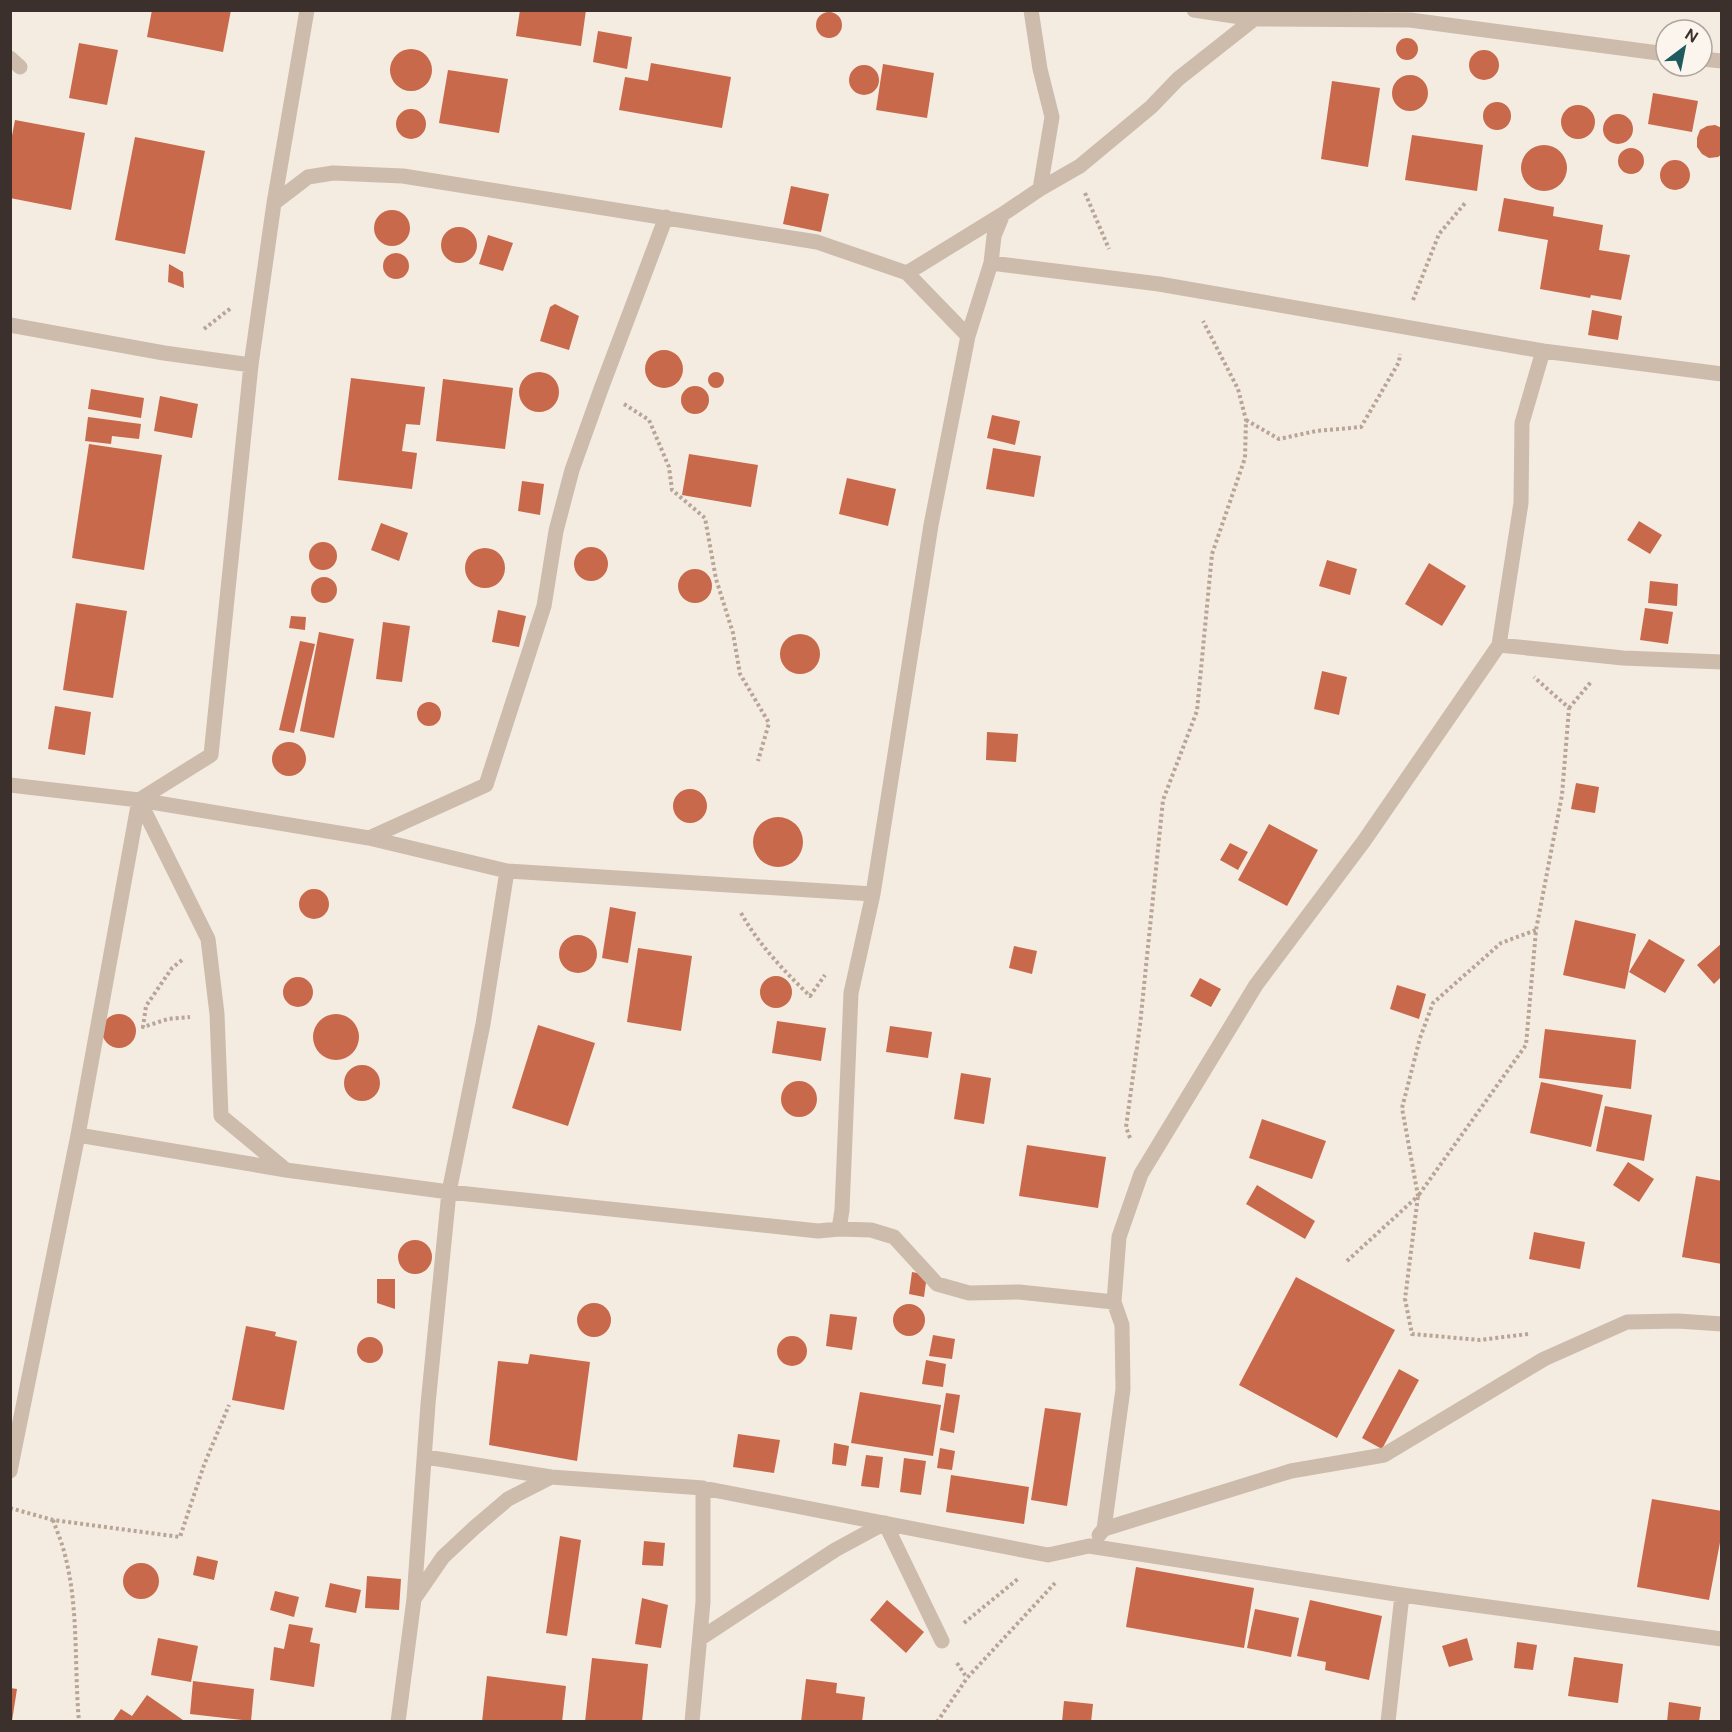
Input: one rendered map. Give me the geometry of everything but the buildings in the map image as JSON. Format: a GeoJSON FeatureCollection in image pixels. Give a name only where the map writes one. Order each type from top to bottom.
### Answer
{"type":"FeatureCollection","features":[{"type":"Feature","properties":{"kind":"street"},"geometry":{"type":"LineString","coordinates":[[10,1471],[78,1135],[139,800],[211,755],[251,365],[274,203],[307,10]]}},
{"type":"Feature","properties":{"kind":"street"},"geometry":{"type":"LineString","coordinates":[[1031,10],[1052,117],[1040,189]]}},
{"type":"Feature","properties":{"kind":"street"},"geometry":{"type":"LineString","coordinates":[[1194,10],[1254,19],[1410,20],[1654,52]]}},
{"type":"Feature","properties":{"kind":"street"},"geometry":{"type":"LineString","coordinates":[[907,273],[1080,166],[1150,107],[1178,79],[1254,19]]}},
{"type":"Feature","properties":{"kind":"street"},"geometry":{"type":"LineString","coordinates":[[274,203],[308,177],[333,173],[403,176],[817,242],[907,273],[968,336]]}},
{"type":"Feature","properties":{"kind":"street"},"geometry":{"type":"LineString","coordinates":[[839,1229],[842,1210],[851,993],[873,894],[931,525],[968,336],[991,263],[994,236],[1003,214]]}},
{"type":"Feature","properties":{"kind":"street"},"geometry":{"type":"LineString","coordinates":[[369,838],[486,785],[544,606],[572,470],[666,217]]}},
{"type":"Feature","properties":{"kind":"street"},"geometry":{"type":"LineString","coordinates":[[991,263],[1159,284],[1543,351],[1722,375]]}},
{"type":"Feature","properties":{"kind":"street"},"geometry":{"type":"LineString","coordinates":[[10,325],[164,353],[251,365]]}},
{"type":"Feature","properties":{"kind":"street"},"geometry":{"type":"LineString","coordinates":[[1104,1529],[1123,1389],[1122,1325],[1114,1302],[1119,1237],[1141,1174],[1257,985],[1364,841],[1498,645],[1521,503],[1522,423],[1543,351]]}},
{"type":"Feature","properties":{"kind":"street"},"geometry":{"type":"LineString","coordinates":[[1498,645],[1623,658],[1722,662]]}},
{"type":"Feature","properties":{"kind":"street"},"geometry":{"type":"LineString","coordinates":[[10,785],[139,800],[369,838],[507,871],[873,894]]}},
{"type":"Feature","properties":{"kind":"street"},"geometry":{"type":"LineString","coordinates":[[139,800],[208,939],[217,1014],[221,1116],[286,1170]]}},
{"type":"Feature","properties":{"kind":"street"},"geometry":{"type":"LineString","coordinates":[[398,1722],[414,1599],[449,1192],[483,1024],[507,871]]}},
{"type":"Feature","properties":{"kind":"street"},"geometry":{"type":"LineString","coordinates":[[78,1135],[286,1170],[449,1192],[818,1232],[839,1229],[871,1230],[894,1237],[937,1284],[969,1293],[1019,1292],[1114,1302]]}},
{"type":"Feature","properties":{"kind":"street"},"geometry":{"type":"LineString","coordinates":[[1089,1546],[1104,1529],[1291,1471],[1384,1455],[1544,1359],[1627,1322],[1678,1321],[1722,1324]]}},
{"type":"Feature","properties":{"kind":"street"},"geometry":{"type":"LineString","coordinates":[[426,1457],[550,1477],[703,1488],[1048,1555],[1089,1546],[1402,1595],[1722,1639]]}},
{"type":"Feature","properties":{"kind":"street"},"geometry":{"type":"LineString","coordinates":[[414,1599],[443,1557],[474,1527],[508,1499],[550,1477]]}},
{"type":"Feature","properties":{"kind":"street"},"geometry":{"type":"LineString","coordinates":[[692,1722],[703,1602],[703,1488]]}},
{"type":"Feature","properties":{"kind":"street"},"geometry":{"type":"LineString","coordinates":[[701,1638],[835,1550],[885,1523]]}},
{"type":"Feature","properties":{"kind":"street"},"geometry":{"type":"LineString","coordinates":[[885,1523],[942,1641]]}},
{"type":"Feature","properties":{"kind":"street"},"geometry":{"type":"LineString","coordinates":[[1388,1722],[1402,1595]]}},
{"type":"Feature","properties":{"kind":"path"},"geometry":{"type":"LineString","coordinates":[[1080,166],[1081,184],[1107,248],[1116,254]]}},
{"type":"Feature","properties":{"kind":"path"},"geometry":{"type":"LineString","coordinates":[[203,330],[213,324],[263,279]]}},
{"type":"Feature","properties":{"kind":"path"},"geometry":{"type":"LineString","coordinates":[[1141,1174],[1126,1127],[1141,1013],[1163,800],[1197,711],[1212,554],[1245,458],[1246,420],[1238,388],[1202,320]]}},
{"type":"Feature","properties":{"kind":"path"},"geometry":{"type":"LineString","coordinates":[[601,389],[649,420],[669,468],[672,490],[705,518],[716,579],[733,633],[740,674],[769,723],[758,761]]}},
{"type":"Feature","properties":{"kind":"path"},"geometry":{"type":"LineString","coordinates":[[1347,1261],[1418,1196],[1526,1045],[1536,930],[1562,795],[1569,708],[1534,676]]}},
{"type":"Feature","properties":{"kind":"path"},"geometry":{"type":"LineString","coordinates":[[723,885],[752,932],[784,971],[810,996],[831,968]]}},
{"type":"Feature","properties":{"kind":"path"},"geometry":{"type":"LineString","coordinates":[[1536,930],[1501,943],[1433,1003],[1420,1038],[1402,1108],[1418,1196],[1405,1299],[1412,1334],[1480,1340],[1536,1333]]}},
{"type":"Feature","properties":{"kind":"path"},"geometry":{"type":"LineString","coordinates":[[208,939],[172,968],[146,1006],[143,1027],[168,1019],[217,1014]]}},
{"type":"Feature","properties":{"kind":"path"},"geometry":{"type":"LineString","coordinates":[[10,1508],[52,1520],[180,1538],[204,1465],[229,1405]]}},
{"type":"Feature","properties":{"kind":"path"},"geometry":{"type":"LineString","coordinates":[[52,1520],[65,1555],[74,1612],[79,1722]]}},
{"type":"Feature","properties":{"kind":"path"},"geometry":{"type":"LineString","coordinates":[[967,1678],[942,1641],[1048,1555]]}},
{"type":"Feature","properties":{"kind":"path"},"geometry":{"type":"LineString","coordinates":[[937,1722],[967,1678],[1056,1581]]}}]}
